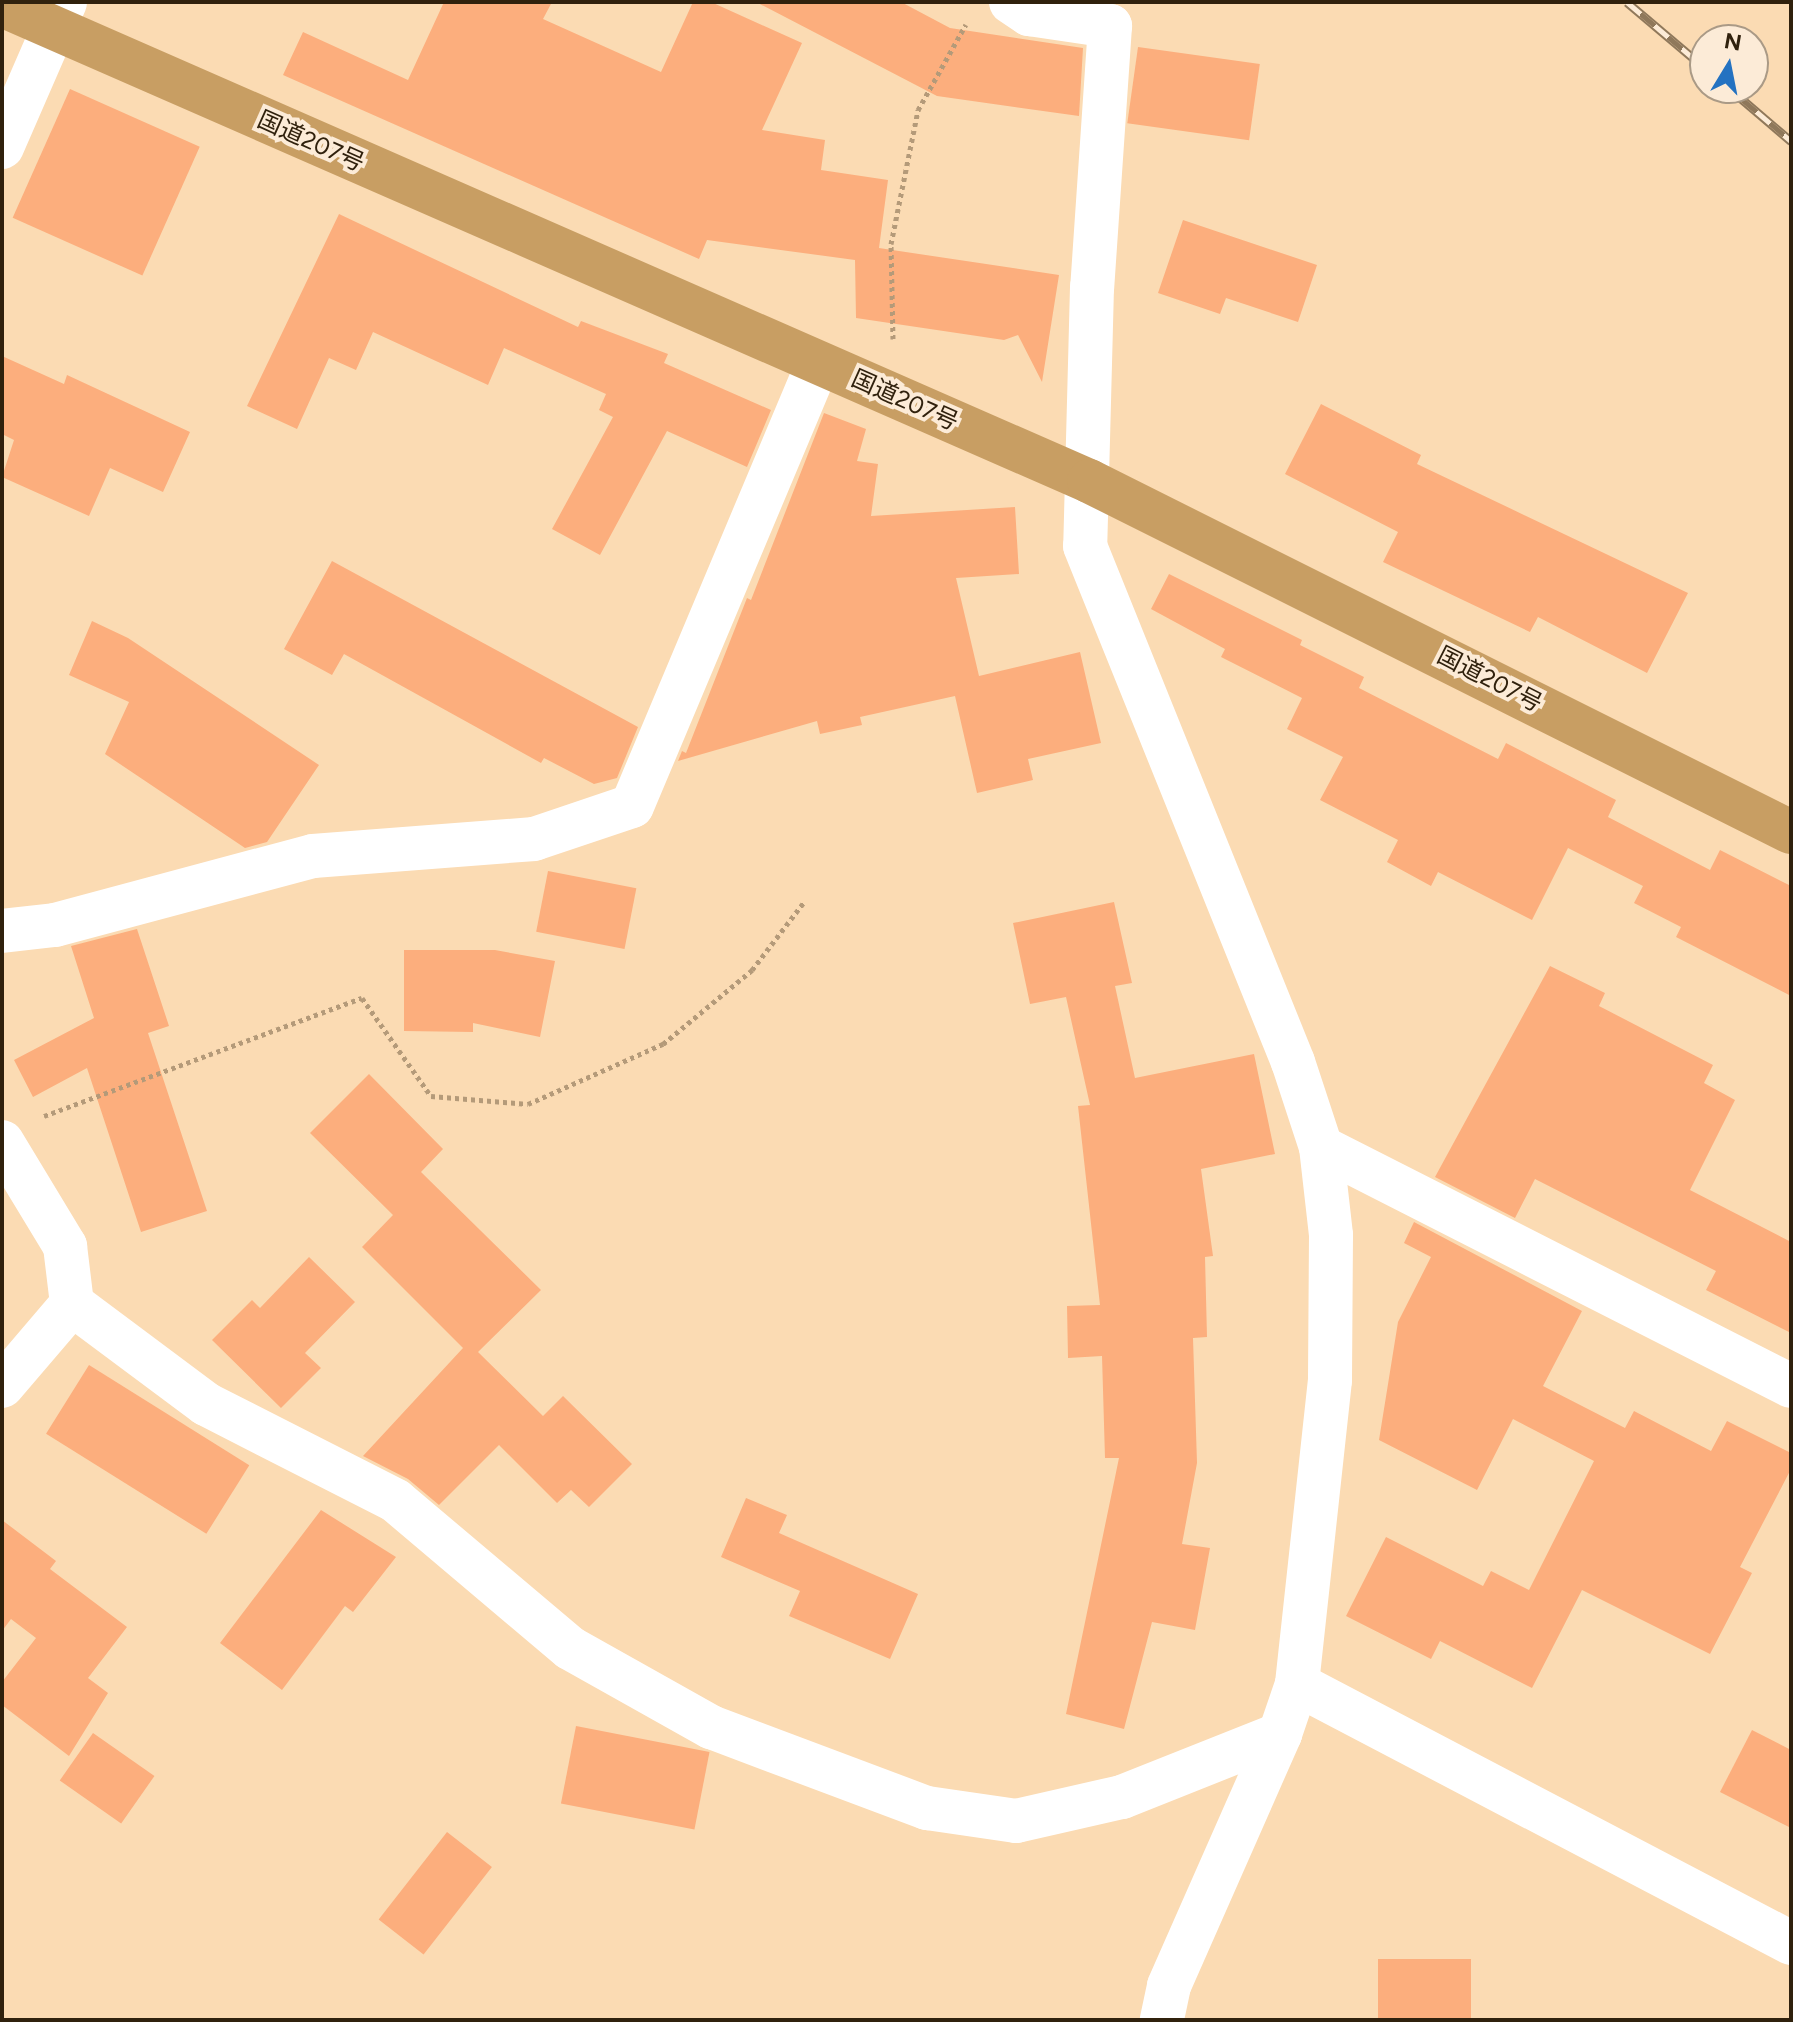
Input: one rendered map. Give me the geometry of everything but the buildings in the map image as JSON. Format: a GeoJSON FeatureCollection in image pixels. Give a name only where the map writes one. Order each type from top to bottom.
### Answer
{"type":"FeatureCollection","features":[{"type":"Feature","properties":{"kind":"highway","name":"国道207号"},"geometry":{"type":"LineString","coordinates":[[2,5],[59,15],[818,363],[1089,481],[1791,832]]}},
{"type":"Feature","properties":{"kind":"street"},"geometry":{"type":"LineString","coordinates":[[991,9],[1110,26],[1092,287],[1085,546],[1293,1062],[1321,1147],[1331,1235],[1330,1380],[1297,1684],[1280,1734],[1169,1986],[1162,2020]]}},
{"type":"Feature","properties":{"kind":"street"},"geometry":{"type":"LineString","coordinates":[[2,147],[59,15]]}},
{"type":"Feature","properties":{"kind":"street"},"geometry":{"type":"LineString","coordinates":[[2,931],[55,925],[313,856],[534,839],[632,806],[818,363]]}},
{"type":"Feature","properties":{"kind":"street"},"geometry":{"type":"LineString","coordinates":[[16,1132],[65,1246],[72,1304],[206,1404],[396,1501],[570,1648],[711,1727],[927,1808],[1016,1821],[1122,1797],[1280,1734]]}},
{"type":"Feature","properties":{"kind":"street"},"geometry":{"type":"LineString","coordinates":[[1321,1147],[1791,1386]]}},
{"type":"Feature","properties":{"kind":"street"},"geometry":{"type":"LineString","coordinates":[[2,1386],[72,1304]]}},
{"type":"Feature","properties":{"kind":"street"},"geometry":{"type":"LineString","coordinates":[[1297,1684],[1791,1943]]}},
{"type":"Feature","properties":{"kind":"path"},"geometry":{"type":"LineString","coordinates":[[894,396],[891,244],[918,110],[991,9]]}},
{"type":"Feature","properties":{"kind":"path"},"geometry":{"type":"LineString","coordinates":[[16,1132],[362,998],[431,1096],[528,1104],[663,1044],[752,970],[804,902]]}},
{"type":"Feature","properties":{"kind":"railway"},"geometry":{"type":"LineString","coordinates":[[1627,2],[1689,54]]}},
{"type":"Feature","properties":{"kind":"railway"},"geometry":{"type":"LineString","coordinates":[[1748,104],[1791,141]]}}]}
